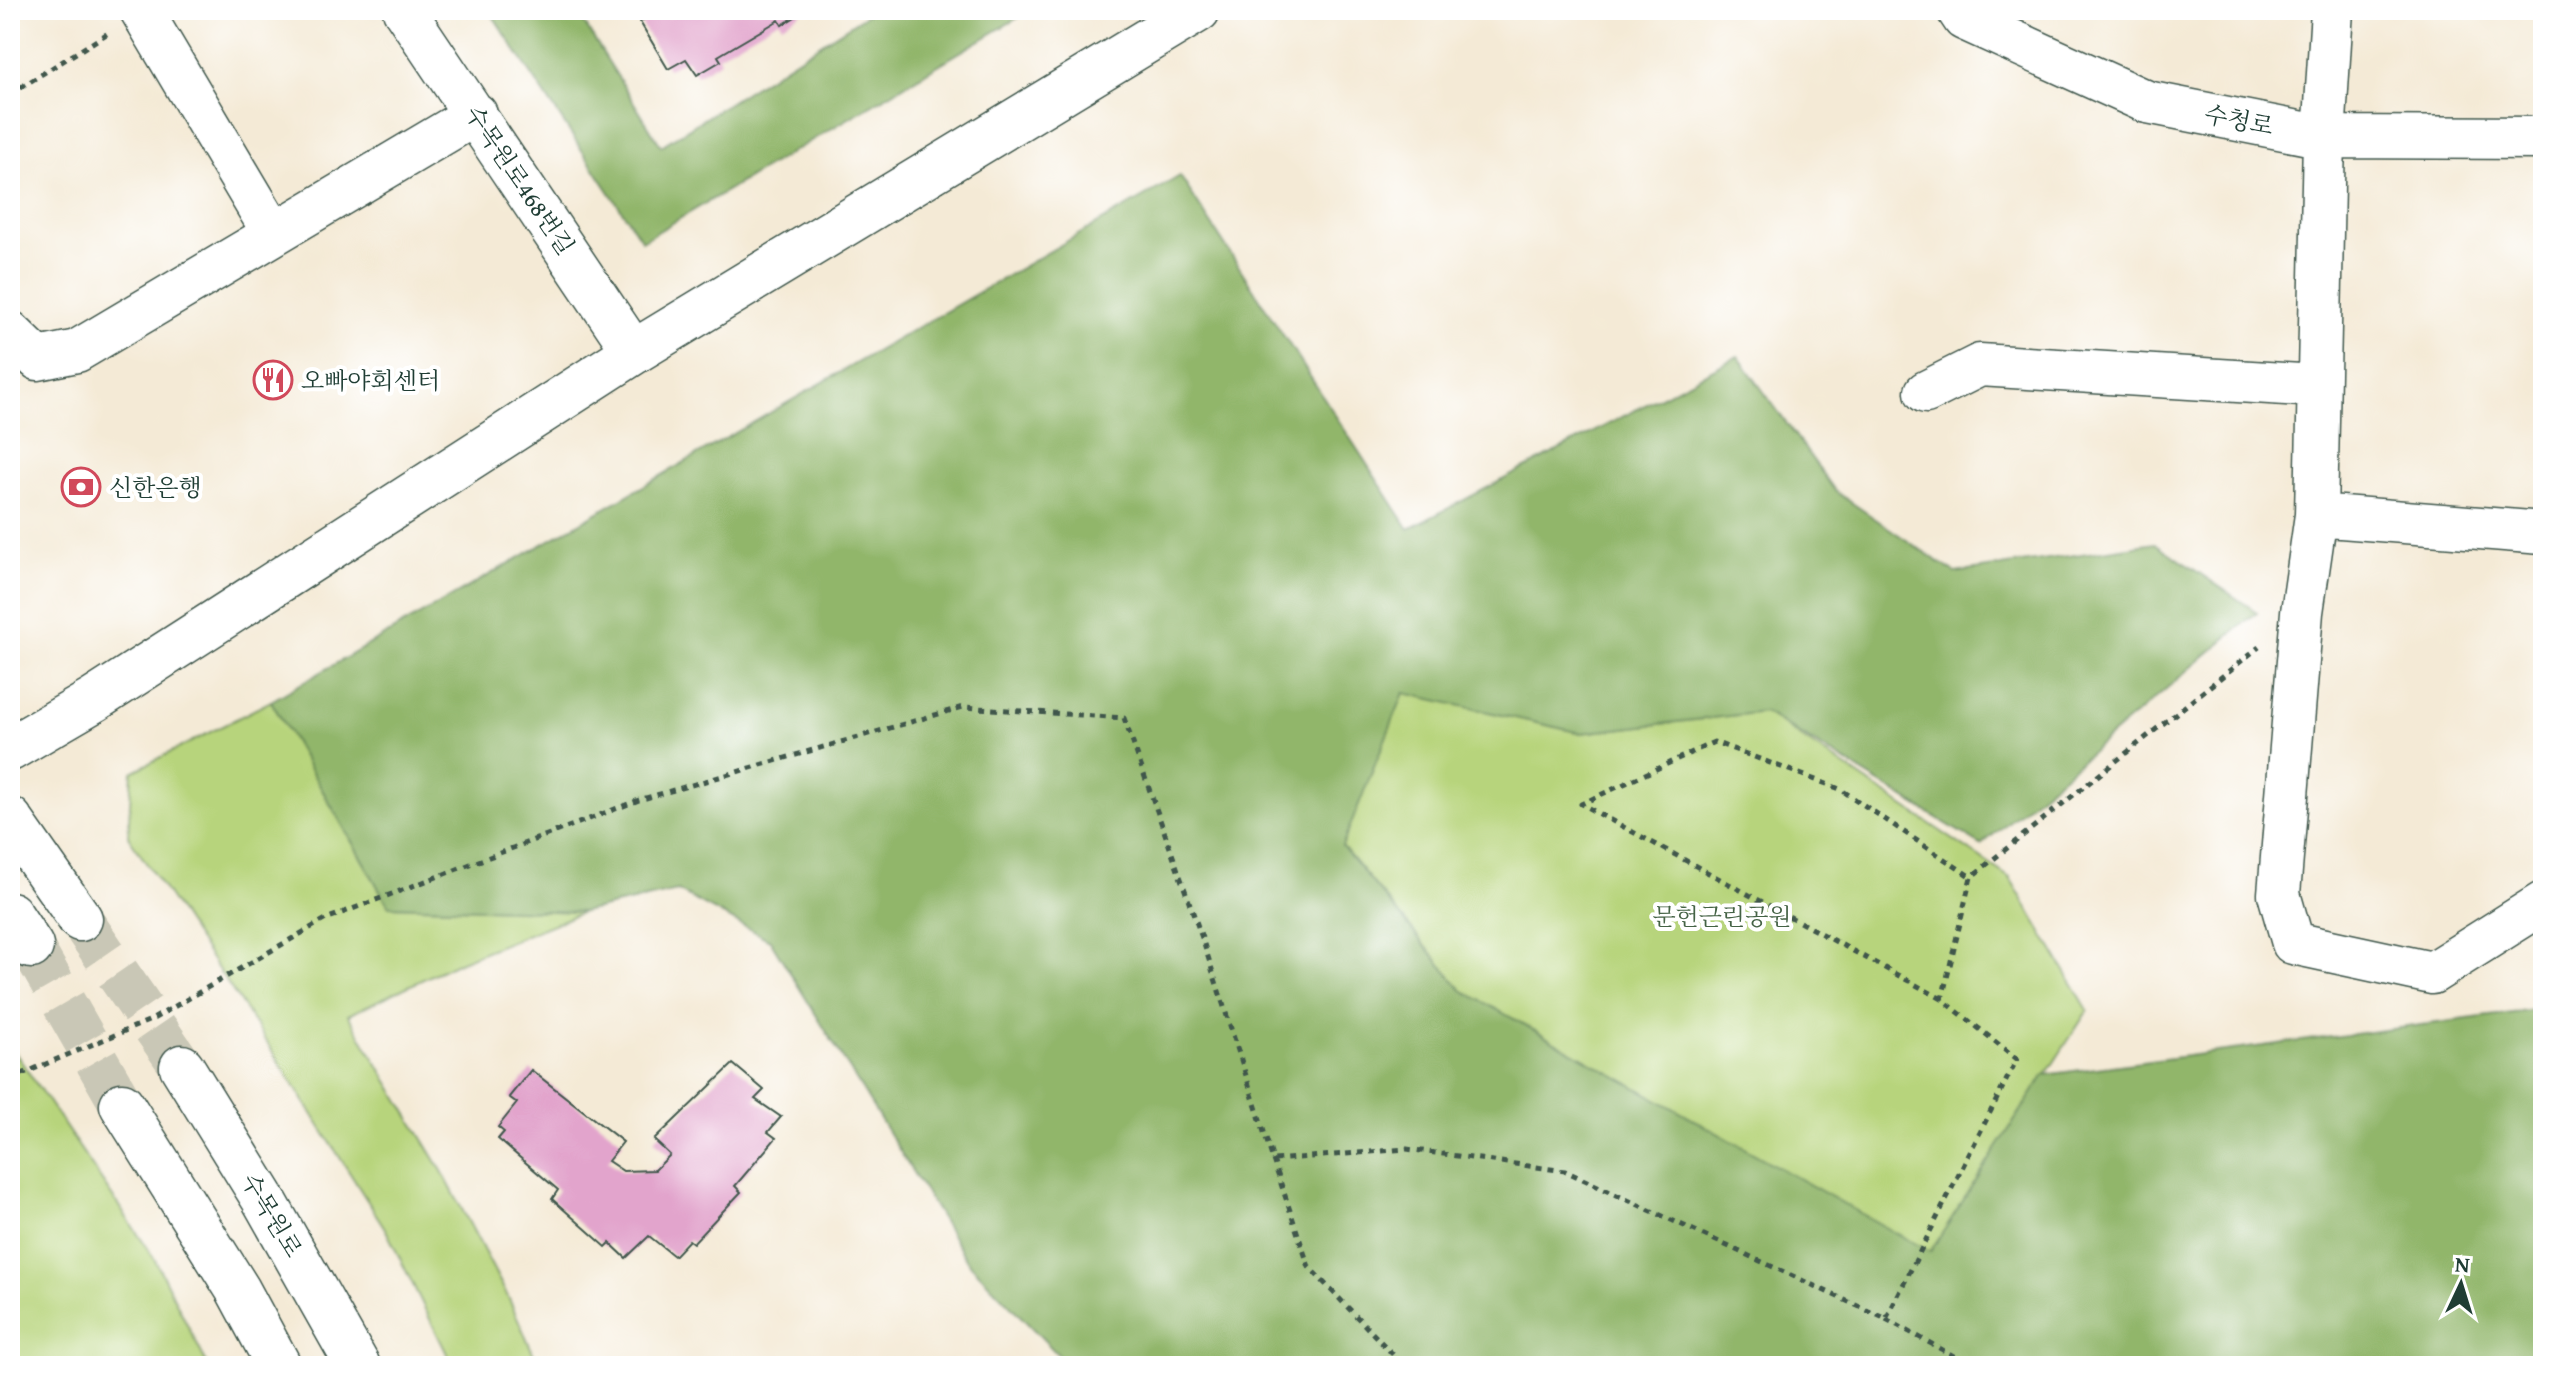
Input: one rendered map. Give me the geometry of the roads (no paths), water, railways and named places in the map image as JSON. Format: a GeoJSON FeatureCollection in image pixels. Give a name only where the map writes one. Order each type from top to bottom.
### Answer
{"type":"FeatureCollection","features":[{"type":"Feature","properties":{"kind":"street","name":"수목원로468번길"},"geometry":{"type":"LineString","coordinates":[[404,10],[634,352]]}},
{"type":"Feature","properties":{"kind":"street"},"geometry":{"type":"LineString","coordinates":[[10,749],[94,700],[634,352],[1198,10]]}},
{"type":"Feature","properties":{"kind":"street","name":"수청로"},"geometry":{"type":"LineString","coordinates":[[1958,10],[1964,19],[2147,102],[2324,137],[2543,138]]}},
{"type":"Feature","properties":{"kind":"street"},"geometry":{"type":"LineString","coordinates":[[2332,10],[2324,137],[2316,515],[2302,612],[2279,894],[2293,943],[2432,973],[2543,903]]}},
{"type":"Feature","properties":{"kind":"street"},"geometry":{"type":"LineString","coordinates":[[142,11],[274,234]]}},
{"type":"Feature","properties":{"kind":"street"},"geometry":{"type":"LineString","coordinates":[[10,332],[38,359],[77,351],[476,114]]}},
{"type":"Feature","properties":{"kind":"street"},"geometry":{"type":"LineString","coordinates":[[1926,392],[1980,365],[2317,386]]}},
{"type":"Feature","properties":{"kind":"street"},"geometry":{"type":"LineString","coordinates":[[2316,515],[2543,533]]}},
{"type":"Feature","properties":{"kind":"street"},"geometry":{"type":"LineString","coordinates":[[10,819],[80,919]]}},
{"type":"Feature","properties":{"kind":"street","name":"수목원로"},"geometry":{"type":"LineString","coordinates":[[182,1067],[263,1198],[358,1366]]}},
{"type":"Feature","properties":{"kind":"street"},"geometry":{"type":"LineString","coordinates":[[122,1105],[238,1290],[279,1366]]}},
{"type":"Feature","properties":{"kind":"tunnel"},"geometry":{"type":"LineString","coordinates":[[80,919],[182,1067]]}},
{"type":"Feature","properties":{"kind":"tunnel"},"geometry":{"type":"LineString","coordinates":[[31,946],[122,1105]]}},
{"type":"Feature","properties":{"kind":"place","name":"오빠야회센터"},"geometry":{"type":"Point","coordinates":[273,380]}},
{"type":"Feature","properties":{"kind":"place","name":"신한은행"},"geometry":{"type":"Point","coordinates":[81,487]}},
{"type":"Feature","properties":{"kind":"park label","name":"문헌근린공원"},"geometry":{"type":"Point","coordinates":[1722,916]}}]}
